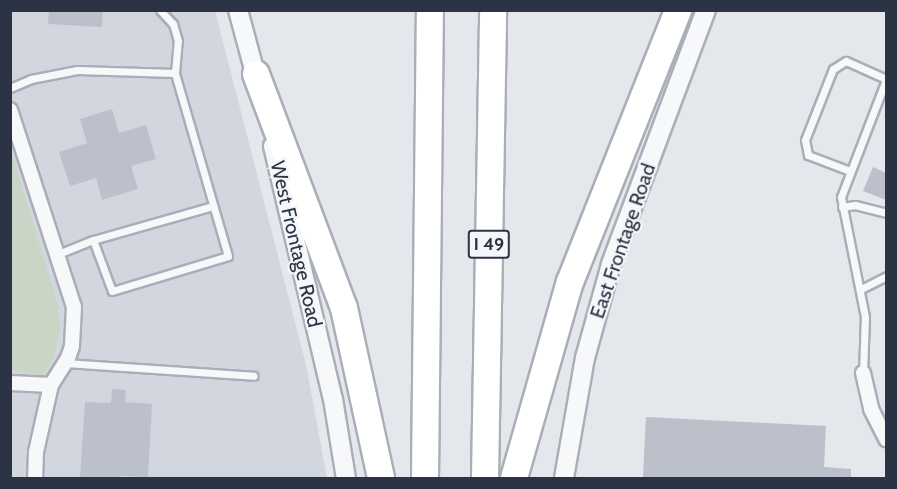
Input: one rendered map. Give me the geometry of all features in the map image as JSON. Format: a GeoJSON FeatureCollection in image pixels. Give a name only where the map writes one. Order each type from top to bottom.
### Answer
{"type":"FeatureCollection","features":[{"type":"Feature","properties":{"kind":"highway"},"geometry":{"type":"LineString","coordinates":[[424,478],[430,10]]}},
{"type":"Feature","properties":{"kind":"highway","name":"I 49"},"geometry":{"type":"LineString","coordinates":[[485,478],[493,10]]}},
{"type":"Feature","properties":{"kind":"highway"},"geometry":{"type":"LineString","coordinates":[[514,478],[570,282],[678,10]]}},
{"type":"Feature","properties":{"kind":"highway"},"geometry":{"type":"LineString","coordinates":[[256,74],[344,308],[381,478]]}},
{"type":"Feature","properties":{"kind":"street","name":"West Frontage Road"},"geometry":{"type":"LineString","coordinates":[[238,10],[256,74],[333,399],[346,478]]}},
{"type":"Feature","properties":{"kind":"street","name":"East Frontage Road"},"geometry":{"type":"LineString","coordinates":[[564,478],[585,358],[611,264],[706,10]]}},
{"type":"Feature","properties":{"kind":"street"},"geometry":{"type":"LineString","coordinates":[[10,110],[74,307],[72,346],[51,386],[36,452],[35,478]]}},
{"type":"Feature","properties":{"kind":"street"},"geometry":{"type":"LineString","coordinates":[[863,373],[871,409],[886,439]]}},
{"type":"Feature","properties":{"kind":"street"},"geometry":{"type":"LineString","coordinates":[[10,383],[51,386]]}},
{"type":"Feature","properties":{"kind":"lane"},"geometry":{"type":"LineString","coordinates":[[93,240],[112,291],[228,255],[175,74],[178,41],[173,24],[160,10]]}},
{"type":"Feature","properties":{"kind":"lane"},"geometry":{"type":"LineString","coordinates":[[850,171],[808,155],[805,140],[833,69],[846,61],[886,79],[843,189],[842,207],[861,289],[865,317],[863,373]]}},
{"type":"Feature","properties":{"kind":"lane"},"geometry":{"type":"LineString","coordinates":[[10,88],[31,79],[76,70],[175,74]]}},
{"type":"Feature","properties":{"kind":"lane"},"geometry":{"type":"LineString","coordinates":[[842,207],[855,205],[886,213]]}},
{"type":"Feature","properties":{"kind":"lane"},"geometry":{"type":"LineString","coordinates":[[58,254],[93,240],[213,206]]}},
{"type":"Feature","properties":{"kind":"lane"},"geometry":{"type":"LineString","coordinates":[[861,289],[886,276]]}},
{"type":"Feature","properties":{"kind":"lane"},"geometry":{"type":"LineString","coordinates":[[65,363],[254,376]]}},
{"type":"Feature","properties":{"kind":"shaded area"},"geometry":{"type":"Polygon","coordinates":[[[10,11],[215,11],[306,365],[327,478],[11,478],[10,11]]]}},
{"type":"Feature","properties":{"kind":"green space"},"geometry":{"type":"Polygon","coordinates":[[[11,151],[58,305],[60,330],[53,358],[42,377],[11,369],[11,151]]]}},
{"type":"Feature","properties":{"kind":"building"},"geometry":{"type":"Polygon","coordinates":[[[49,10],[103,10],[102,27],[48,24],[49,10]]]}},
{"type":"Feature","properties":{"kind":"building"},"geometry":{"type":"Polygon","coordinates":[[[112,109],[119,133],[146,125],[156,159],[131,166],[138,189],[102,200],[96,178],[70,186],[59,152],[87,143],[80,119],[112,109]]]}},
{"type":"Feature","properties":{"kind":"building"},"geometry":{"type":"Polygon","coordinates":[[[873,167],[886,173],[886,200],[863,191],[873,167]]]}},
{"type":"Feature","properties":{"kind":"building"},"geometry":{"type":"Polygon","coordinates":[[[112,389],[126,390],[125,402],[152,404],[148,477],[80,478],[85,402],[111,403],[112,389]]]}},
{"type":"Feature","properties":{"kind":"building"},"geometry":{"type":"Polygon","coordinates":[[[646,417],[826,426],[824,467],[851,469],[851,478],[643,478],[646,417]]]}}]}
